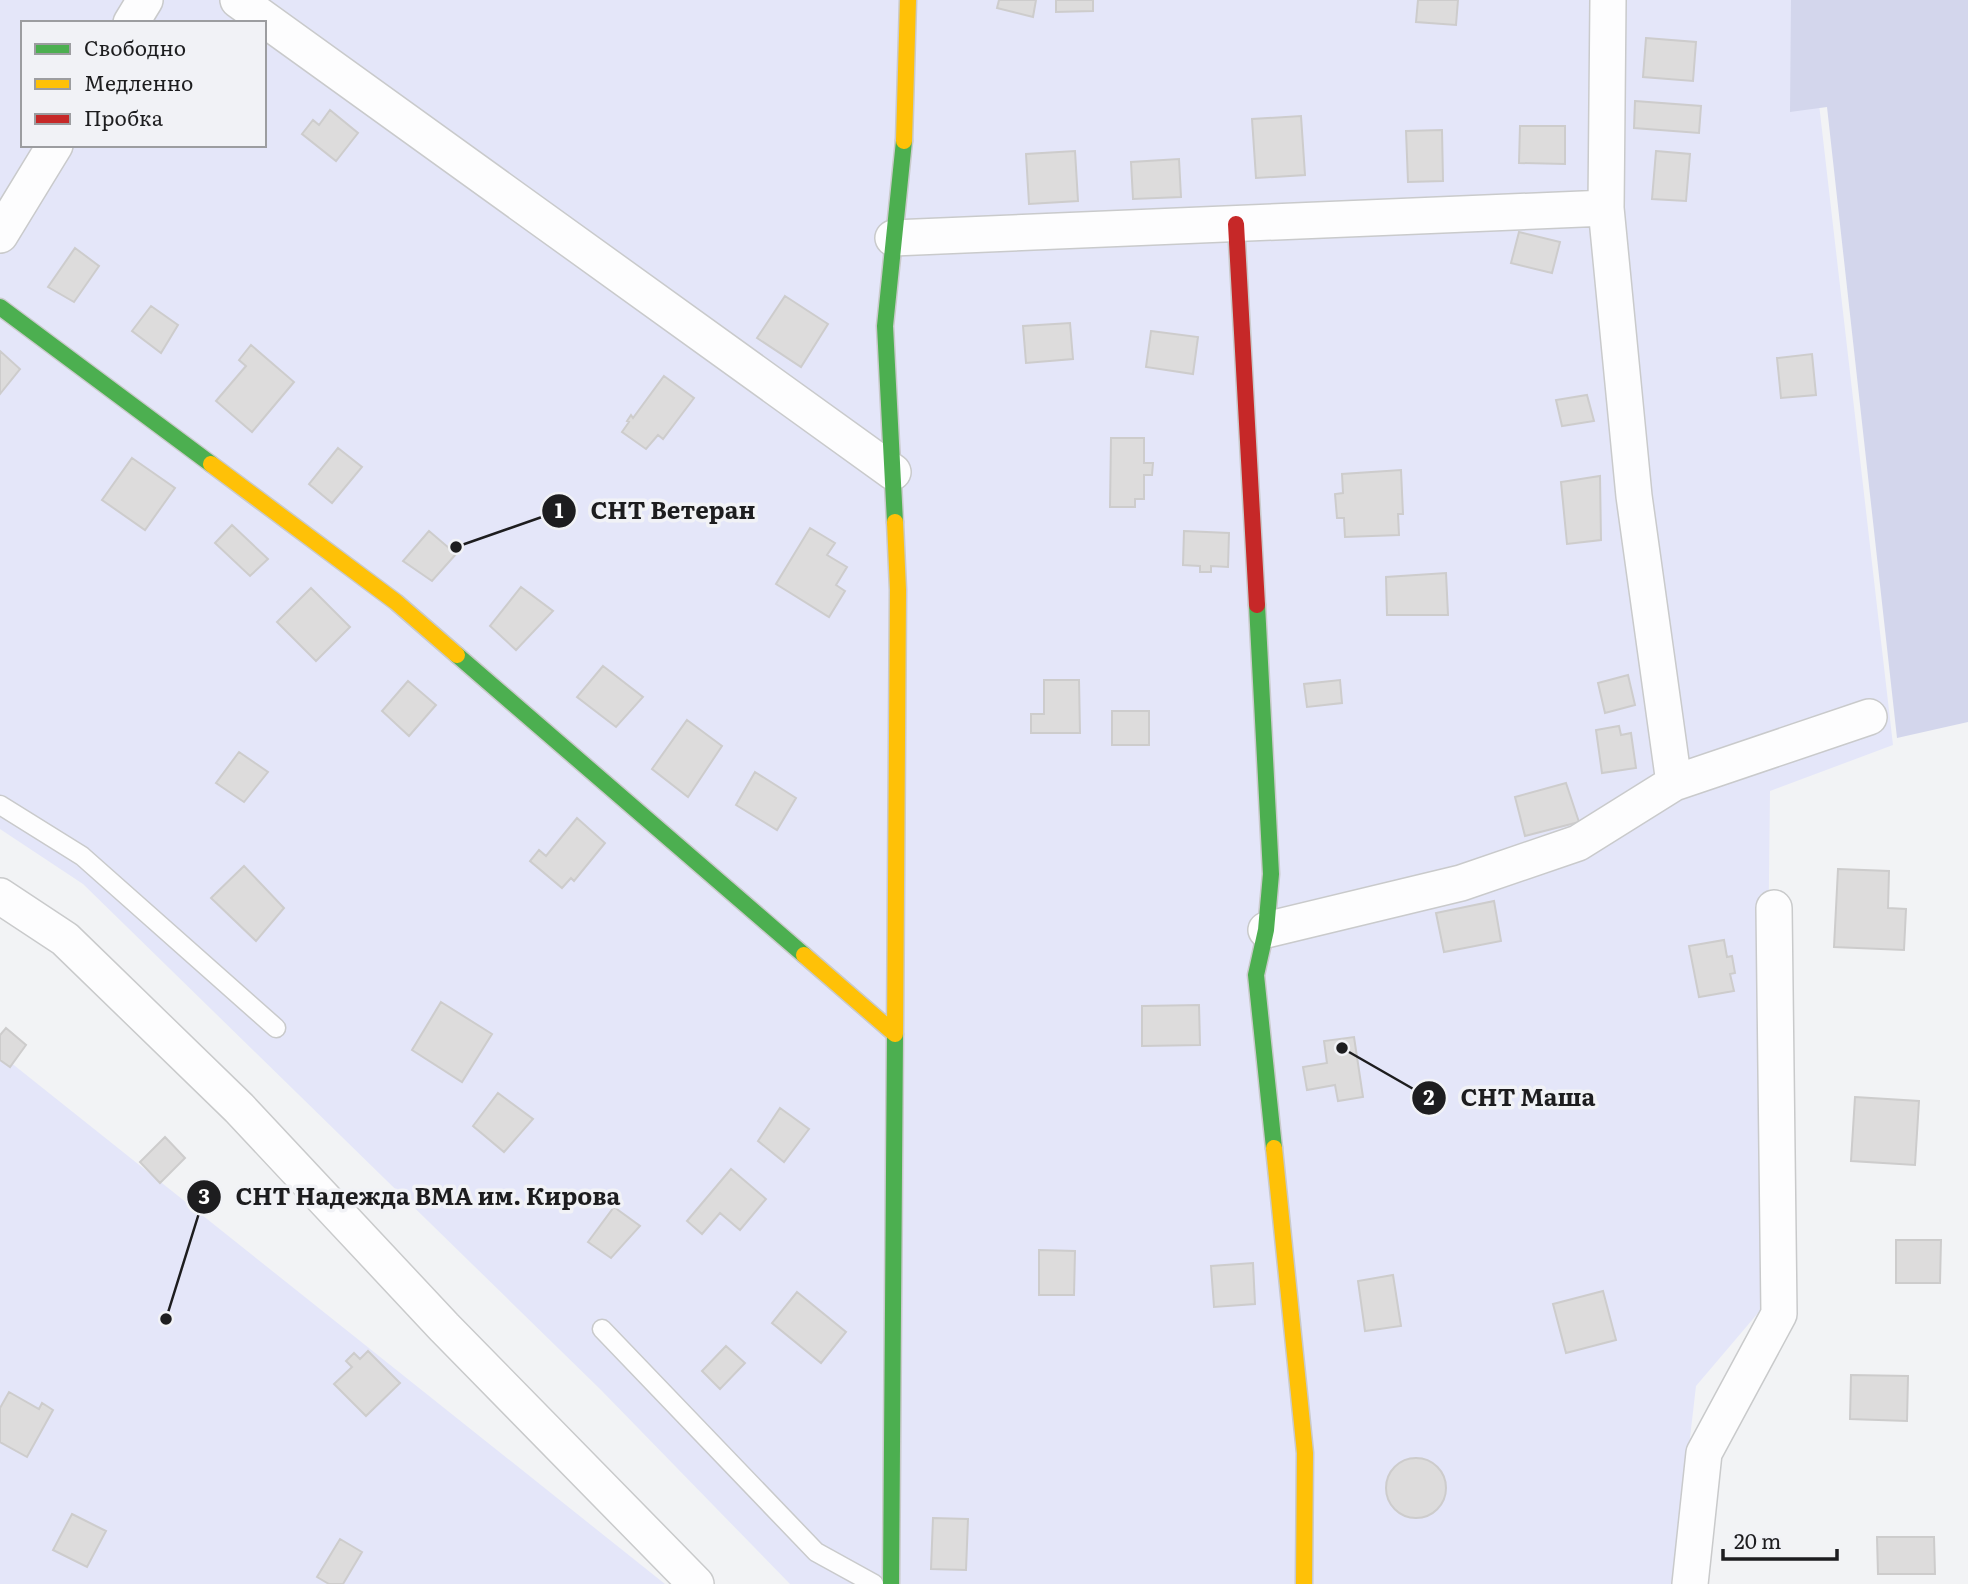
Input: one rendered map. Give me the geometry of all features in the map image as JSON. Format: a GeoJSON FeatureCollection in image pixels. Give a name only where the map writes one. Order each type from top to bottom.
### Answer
{"type":"FeatureCollection","features":[{"type":"Feature","properties":{"kind":"street"},"geometry":{"type":"LineString","coordinates":[[132,21],[145,0]]}},
{"type":"Feature","properties":{"kind":"street"},"geometry":{"type":"LineString","coordinates":[[238,0],[893,472]]}},
{"type":"Feature","properties":{"kind":"street"},"geometry":{"type":"LineString","coordinates":[[891,1584],[898,590],[886,326],[902,170],[908,0]]}},
{"type":"Feature","properties":{"kind":"street"},"geometry":{"type":"LineString","coordinates":[[1608,0],[1606,208],[1634,496],[1674,783]]}},
{"type":"Feature","properties":{"kind":"street"},"geometry":{"type":"LineString","coordinates":[[0,235],[54,147]]}},
{"type":"Feature","properties":{"kind":"street"},"geometry":{"type":"LineString","coordinates":[[893,239],[1606,208]]}},
{"type":"Feature","properties":{"kind":"street"},"geometry":{"type":"LineString","coordinates":[[1236,224],[1270,874],[1266,930],[1255,975],[1306,1452],[1304,1584]]}},
{"type":"Feature","properties":{"kind":"street"},"geometry":{"type":"LineString","coordinates":[[0,307],[396,602],[895,1034]]}},
{"type":"Feature","properties":{"kind":"street"},"geometry":{"type":"LineString","coordinates":[[1266,930],[1461,883],[1578,843],[1674,783],[1869,717]]}},
{"type":"Feature","properties":{"kind":"street"},"geometry":{"type":"LineString","coordinates":[[0,896],[65,939],[239,1108],[444,1327],[696,1584]]}},
{"type":"Feature","properties":{"kind":"street"},"geometry":{"type":"LineString","coordinates":[[1690,1584],[1704,1453],[1779,1314],[1774,908]]}},
{"type":"Feature","properties":{"kind":"lane"},"geometry":{"type":"LineString","coordinates":[[0,805],[82,856],[276,1028]]}},
{"type":"Feature","properties":{"kind":"lane"},"geometry":{"type":"LineString","coordinates":[[603,1329],[816,1552],[873,1584]]}},
{"type":"Feature","properties":{"kind":"shaded area"},"geometry":{"type":"Polygon","coordinates":[[[0,0],[1807,0],[1893,745],[1770,791],[1764,1306],[1696,1386],[1673,1584],[790,1584],[601,1390],[83,884],[0,829],[0,0]]]}},
{"type":"Feature","properties":{"kind":"shaded area"},"geometry":{"type":"Polygon","coordinates":[[[1791,0],[1968,0],[1968,722],[1897,738],[1827,107],[1790,112],[1791,0]]]}},
{"type":"Feature","properties":{"kind":"shaded area"},"geometry":{"type":"Polygon","coordinates":[[[0,1054],[665,1584],[0,1584],[0,1054]]]}},
{"type":"Feature","properties":{"kind":"building"},"geometry":{"type":"Polygon","coordinates":[[[999,0],[1036,0],[1033,17],[997,8],[999,0]]]}},
{"type":"Feature","properties":{"kind":"building"},"geometry":{"type":"Polygon","coordinates":[[[1056,0],[1093,0],[1093,11],[1056,12],[1056,0]]]}},
{"type":"Feature","properties":{"kind":"building"},"geometry":{"type":"Polygon","coordinates":[[[1418,0],[1458,0],[1456,25],[1416,22],[1418,0]]]}},
{"type":"Feature","properties":{"kind":"building"},"geometry":{"type":"Polygon","coordinates":[[[1646,38],[1696,42],[1693,81],[1643,77],[1646,38]]]}},
{"type":"Feature","properties":{"kind":"building"},"geometry":{"type":"Polygon","coordinates":[[[1635,101],[1701,106],[1699,133],[1634,128],[1635,101]]]}},
{"type":"Feature","properties":{"kind":"building"},"geometry":{"type":"Polygon","coordinates":[[[330,110],[358,133],[336,161],[302,134],[313,120],[319,125],[330,110]]]}},
{"type":"Feature","properties":{"kind":"building"},"geometry":{"type":"Polygon","coordinates":[[[1301,116],[1305,175],[1256,178],[1252,119],[1301,116]]]}},
{"type":"Feature","properties":{"kind":"building"},"geometry":{"type":"Polygon","coordinates":[[[1520,126],[1565,126],[1565,164],[1519,163],[1520,126]]]}},
{"type":"Feature","properties":{"kind":"building"},"geometry":{"type":"Polygon","coordinates":[[[1442,130],[1443,181],[1408,182],[1406,131],[1442,130]]]}},
{"type":"Feature","properties":{"kind":"building"},"geometry":{"type":"Polygon","coordinates":[[[1075,151],[1078,201],[1029,204],[1026,154],[1075,151]]]}},
{"type":"Feature","properties":{"kind":"building"},"geometry":{"type":"Polygon","coordinates":[[[1656,151],[1690,154],[1686,201],[1652,199],[1656,151]]]}},
{"type":"Feature","properties":{"kind":"building"},"geometry":{"type":"Polygon","coordinates":[[[1179,159],[1181,197],[1133,199],[1131,162],[1179,159]]]}},
{"type":"Feature","properties":{"kind":"building"},"geometry":{"type":"Polygon","coordinates":[[[1519,232],[1560,242],[1552,273],[1511,263],[1519,232]]]}},
{"type":"Feature","properties":{"kind":"building"},"geometry":{"type":"Polygon","coordinates":[[[75,248],[99,266],[74,302],[48,287],[75,248]]]}},
{"type":"Feature","properties":{"kind":"building"},"geometry":{"type":"Polygon","coordinates":[[[785,296],[828,324],[801,367],[757,338],[785,296]]]}},
{"type":"Feature","properties":{"kind":"building"},"geometry":{"type":"Polygon","coordinates":[[[151,306],[178,325],[161,353],[132,331],[151,306]]]}},
{"type":"Feature","properties":{"kind":"building"},"geometry":{"type":"Polygon","coordinates":[[[1070,323],[1073,359],[1026,363],[1023,326],[1070,323]]]}},
{"type":"Feature","properties":{"kind":"building"},"geometry":{"type":"Polygon","coordinates":[[[1151,331],[1198,337],[1193,374],[1146,367],[1151,331]]]}},
{"type":"Feature","properties":{"kind":"building"},"geometry":{"type":"Polygon","coordinates":[[[251,345],[294,382],[252,432],[216,401],[246,366],[239,360],[251,345]]]}},
{"type":"Feature","properties":{"kind":"building"},"geometry":{"type":"Polygon","coordinates":[[[0,351],[20,369],[0,394],[0,351]]]}},
{"type":"Feature","properties":{"kind":"building"},"geometry":{"type":"Polygon","coordinates":[[[1812,354],[1816,395],[1781,398],[1777,358],[1812,354]]]}},
{"type":"Feature","properties":{"kind":"building"},"geometry":{"type":"Polygon","coordinates":[[[664,376],[694,398],[663,439],[658,435],[646,449],[622,432],[631,415],[633,418],[664,376]]]}},
{"type":"Feature","properties":{"kind":"building"},"geometry":{"type":"Polygon","coordinates":[[[1587,395],[1594,421],[1562,426],[1556,400],[1587,395]]]}},
{"type":"Feature","properties":{"kind":"building"},"geometry":{"type":"Polygon","coordinates":[[[1111,438],[1144,438],[1144,463],[1153,463],[1152,475],[1144,475],[1144,499],[1135,499],[1135,507],[1110,507],[1111,438]]]}},
{"type":"Feature","properties":{"kind":"building"},"geometry":{"type":"Polygon","coordinates":[[[338,448],[362,467],[332,503],[309,484],[338,448]]]}},
{"type":"Feature","properties":{"kind":"building"},"geometry":{"type":"Polygon","coordinates":[[[132,458],[175,488],[145,530],[102,500],[132,458]]]}},
{"type":"Feature","properties":{"kind":"building"},"geometry":{"type":"Polygon","coordinates":[[[1401,470],[1403,514],[1398,514],[1399,535],[1345,537],[1344,518],[1337,518],[1335,494],[1343,493],[1342,474],[1401,470]]]}},
{"type":"Feature","properties":{"kind":"building"},"geometry":{"type":"Polygon","coordinates":[[[1600,476],[1601,540],[1567,544],[1561,482],[1600,476]]]}},
{"type":"Feature","properties":{"kind":"building"},"geometry":{"type":"Polygon","coordinates":[[[232,525],[268,559],[250,576],[215,543],[232,525]]]}},
{"type":"Feature","properties":{"kind":"building"},"geometry":{"type":"Polygon","coordinates":[[[810,528],[835,543],[827,555],[847,567],[836,585],[845,591],[829,617],[776,584],[810,528]]]}},
{"type":"Feature","properties":{"kind":"building"},"geometry":{"type":"Polygon","coordinates":[[[429,531],[456,554],[432,581],[403,561],[429,531]]]}},
{"type":"Feature","properties":{"kind":"building"},"geometry":{"type":"Polygon","coordinates":[[[1184,531],[1229,533],[1228,567],[1211,566],[1211,572],[1200,572],[1200,566],[1183,565],[1184,531]]]}},
{"type":"Feature","properties":{"kind":"building"},"geometry":{"type":"Polygon","coordinates":[[[1446,573],[1448,615],[1387,615],[1386,577],[1446,573]]]}},
{"type":"Feature","properties":{"kind":"building"},"geometry":{"type":"Polygon","coordinates":[[[521,587],[553,611],[516,650],[490,626],[521,587]]]}},
{"type":"Feature","properties":{"kind":"building"},"geometry":{"type":"Polygon","coordinates":[[[311,588],[350,627],[316,661],[277,622],[311,588]]]}},
{"type":"Feature","properties":{"kind":"building"},"geometry":{"type":"Polygon","coordinates":[[[603,666],[643,697],[616,727],[577,697],[603,666]]]}},
{"type":"Feature","properties":{"kind":"building"},"geometry":{"type":"Polygon","coordinates":[[[1628,675],[1635,705],[1605,713],[1598,683],[1628,675]]]}},
{"type":"Feature","properties":{"kind":"building"},"geometry":{"type":"Polygon","coordinates":[[[1044,680],[1079,680],[1080,733],[1031,733],[1031,714],[1044,714],[1044,680]]]}},
{"type":"Feature","properties":{"kind":"building"},"geometry":{"type":"Polygon","coordinates":[[[1340,680],[1342,703],[1307,707],[1304,684],[1340,680]]]}},
{"type":"Feature","properties":{"kind":"building"},"geometry":{"type":"Polygon","coordinates":[[[408,681],[436,705],[409,736],[382,711],[408,681]]]}},
{"type":"Feature","properties":{"kind":"building"},"geometry":{"type":"Polygon","coordinates":[[[1112,711],[1149,711],[1149,745],[1112,745],[1112,711]]]}},
{"type":"Feature","properties":{"kind":"building"},"geometry":{"type":"Polygon","coordinates":[[[687,720],[722,746],[688,797],[652,769],[687,720]]]}},
{"type":"Feature","properties":{"kind":"building"},"geometry":{"type":"Polygon","coordinates":[[[1619,726],[1621,735],[1631,733],[1636,768],[1602,773],[1596,730],[1619,726]]]}},
{"type":"Feature","properties":{"kind":"building"},"geometry":{"type":"Polygon","coordinates":[[[239,752],[268,772],[244,802],[216,783],[239,752]]]}},
{"type":"Feature","properties":{"kind":"building"},"geometry":{"type":"Polygon","coordinates":[[[755,772],[796,798],[777,830],[736,805],[755,772]]]}},
{"type":"Feature","properties":{"kind":"building"},"geometry":{"type":"Polygon","coordinates":[[[1566,783],[1579,822],[1525,836],[1515,797],[1566,783]]]}},
{"type":"Feature","properties":{"kind":"building"},"geometry":{"type":"Polygon","coordinates":[[[577,818],[605,843],[574,881],[571,878],[562,888],[530,861],[539,850],[546,856],[577,818]]]}},
{"type":"Feature","properties":{"kind":"building"},"geometry":{"type":"Polygon","coordinates":[[[244,866],[284,908],[256,941],[211,898],[244,866]]]}},
{"type":"Feature","properties":{"kind":"building"},"geometry":{"type":"Polygon","coordinates":[[[1838,869],[1889,871],[1888,908],[1906,909],[1904,950],[1834,947],[1838,869]]]}},
{"type":"Feature","properties":{"kind":"building"},"geometry":{"type":"Polygon","coordinates":[[[1494,901],[1501,941],[1444,952],[1436,913],[1494,901]]]}},
{"type":"Feature","properties":{"kind":"building"},"geometry":{"type":"Polygon","coordinates":[[[1724,940],[1727,957],[1732,956],[1735,973],[1730,974],[1734,991],[1699,997],[1689,946],[1724,940]]]}},
{"type":"Feature","properties":{"kind":"building"},"geometry":{"type":"Polygon","coordinates":[[[441,1002],[492,1034],[462,1082],[412,1050],[441,1002]]]}},
{"type":"Feature","properties":{"kind":"building"},"geometry":{"type":"Polygon","coordinates":[[[1199,1005],[1200,1045],[1142,1046],[1142,1006],[1199,1005]]]}},
{"type":"Feature","properties":{"kind":"building"},"geometry":{"type":"Polygon","coordinates":[[[6,1028],[26,1045],[10,1067],[0,1060],[0,1035],[6,1028]]]}},
{"type":"Feature","properties":{"kind":"building"},"geometry":{"type":"Polygon","coordinates":[[[1354,1037],[1363,1097],[1338,1101],[1335,1085],[1307,1090],[1303,1067],[1327,1063],[1324,1041],[1354,1037]]]}},
{"type":"Feature","properties":{"kind":"building"},"geometry":{"type":"Polygon","coordinates":[[[498,1093],[533,1119],[504,1152],[473,1126],[498,1093]]]}},
{"type":"Feature","properties":{"kind":"building"},"geometry":{"type":"Polygon","coordinates":[[[1855,1097],[1919,1101],[1915,1165],[1851,1161],[1855,1097]]]}},
{"type":"Feature","properties":{"kind":"building"},"geometry":{"type":"Polygon","coordinates":[[[780,1108],[809,1129],[784,1162],[758,1141],[780,1108]]]}},
{"type":"Feature","properties":{"kind":"building"},"geometry":{"type":"Polygon","coordinates":[[[165,1137],[185,1158],[160,1183],[140,1162],[165,1137]]]}},
{"type":"Feature","properties":{"kind":"building"},"geometry":{"type":"Polygon","coordinates":[[[731,1169],[766,1199],[740,1230],[720,1213],[702,1234],[687,1221],[731,1169]]]}},
{"type":"Feature","properties":{"kind":"building"},"geometry":{"type":"Polygon","coordinates":[[[614,1207],[640,1226],[611,1258],[588,1242],[614,1207]]]}},
{"type":"Feature","properties":{"kind":"building"},"geometry":{"type":"Polygon","coordinates":[[[1896,1240],[1941,1240],[1940,1283],[1896,1283],[1896,1240]]]}},
{"type":"Feature","properties":{"kind":"building"},"geometry":{"type":"Polygon","coordinates":[[[1039,1250],[1075,1251],[1074,1295],[1039,1295],[1039,1250]]]}},
{"type":"Feature","properties":{"kind":"building"},"geometry":{"type":"Polygon","coordinates":[[[1253,1263],[1255,1304],[1214,1307],[1211,1266],[1253,1263]]]}},
{"type":"Feature","properties":{"kind":"building"},"geometry":{"type":"Polygon","coordinates":[[[1393,1275],[1401,1326],[1365,1331],[1358,1281],[1393,1275]]]}},
{"type":"Feature","properties":{"kind":"building"},"geometry":{"type":"Polygon","coordinates":[[[1603,1291],[1616,1340],[1566,1353],[1553,1304],[1603,1291]]]}},
{"type":"Feature","properties":{"kind":"building"},"geometry":{"type":"Polygon","coordinates":[[[797,1292],[846,1332],[821,1363],[772,1323],[797,1292]]]}},
{"type":"Feature","properties":{"kind":"building"},"geometry":{"type":"Polygon","coordinates":[[[726,1346],[745,1363],[720,1389],[702,1371],[726,1346]]]}},
{"type":"Feature","properties":{"kind":"building"},"geometry":{"type":"Polygon","coordinates":[[[368,1351],[400,1383],[366,1416],[334,1384],[352,1367],[346,1361],[354,1353],[360,1359],[368,1351]]]}},
{"type":"Feature","properties":{"kind":"building"},"geometry":{"type":"Polygon","coordinates":[[[1851,1375],[1908,1376],[1907,1421],[1850,1419],[1851,1375]]]}},
{"type":"Feature","properties":{"kind":"building"},"geometry":{"type":"Polygon","coordinates":[[[9,1392],[39,1409],[42,1403],[53,1410],[27,1457],[0,1442],[0,1408],[9,1392]]]}},
{"type":"Feature","properties":{"kind":"building"},"geometry":{"type":"Polygon","coordinates":[[[1410,1458],[1422,1458],[1438,1466],[1444,1476],[1444,1500],[1438,1510],[1422,1518],[1410,1518],[1394,1510],[1386,1494],[1386,1482],[1394,1466],[1410,1458]]]}},
{"type":"Feature","properties":{"kind":"building"},"geometry":{"type":"Polygon","coordinates":[[[72,1514],[106,1531],[87,1567],[53,1550],[72,1514]]]}},
{"type":"Feature","properties":{"kind":"building"},"geometry":{"type":"Polygon","coordinates":[[[933,1518],[968,1519],[966,1570],[931,1569],[933,1518]]]}},
{"type":"Feature","properties":{"kind":"building"},"geometry":{"type":"Polygon","coordinates":[[[1877,1537],[1934,1537],[1935,1574],[1878,1574],[1877,1537]]]}},
{"type":"Feature","properties":{"kind":"building"},"geometry":{"type":"Polygon","coordinates":[[[340,1539],[362,1552],[343,1584],[329,1584],[317,1577],[340,1539]]]}},
{"type":"Feature","properties":{"kind":"traffic: fast"},"geometry":{"type":"LineString","coordinates":[[895,522],[885,326],[904,141]]}},
{"type":"Feature","properties":{"kind":"traffic: fast"},"geometry":{"type":"LineString","coordinates":[[0,307],[211,464]]}},
{"type":"Feature","properties":{"kind":"traffic: fast"},"geometry":{"type":"LineString","coordinates":[[1257,605],[1271,874],[1266,930],[1256,975],[1274,1148]]}},
{"type":"Feature","properties":{"kind":"traffic: fast"},"geometry":{"type":"LineString","coordinates":[[457,655],[804,955]]}},
{"type":"Feature","properties":{"kind":"traffic: fast"},"geometry":{"type":"LineString","coordinates":[[891,1584],[895,1034]]}},
{"type":"Feature","properties":{"kind":"traffic: slow"},"geometry":{"type":"LineString","coordinates":[[904,141],[908,0]]}},
{"type":"Feature","properties":{"kind":"traffic: slow"},"geometry":{"type":"LineString","coordinates":[[211,464],[396,602],[457,655]]}},
{"type":"Feature","properties":{"kind":"traffic: slow"},"geometry":{"type":"LineString","coordinates":[[895,522],[898,590],[895,1034]]}},
{"type":"Feature","properties":{"kind":"traffic: slow"},"geometry":{"type":"LineString","coordinates":[[804,955],[895,1034]]}},
{"type":"Feature","properties":{"kind":"traffic: slow"},"geometry":{"type":"LineString","coordinates":[[1274,1148],[1305,1453],[1304,1584]]}},
{"type":"Feature","properties":{"kind":"traffic: jam"},"geometry":{"type":"LineString","coordinates":[[1236,224],[1257,605]]}},
{"type":"Feature","properties":{"kind":"place","name":"СНТ Ветеран"},"geometry":{"type":"Point","coordinates":[456,547]}},
{"type":"Feature","properties":{"kind":"place","name":"СНТ Маша"},"geometry":{"type":"Point","coordinates":[1342,1048]}},
{"type":"Feature","properties":{"kind":"place","name":"СНТ Надежда ВМА им. Кирова"},"geometry":{"type":"Point","coordinates":[166,1319]}}]}
